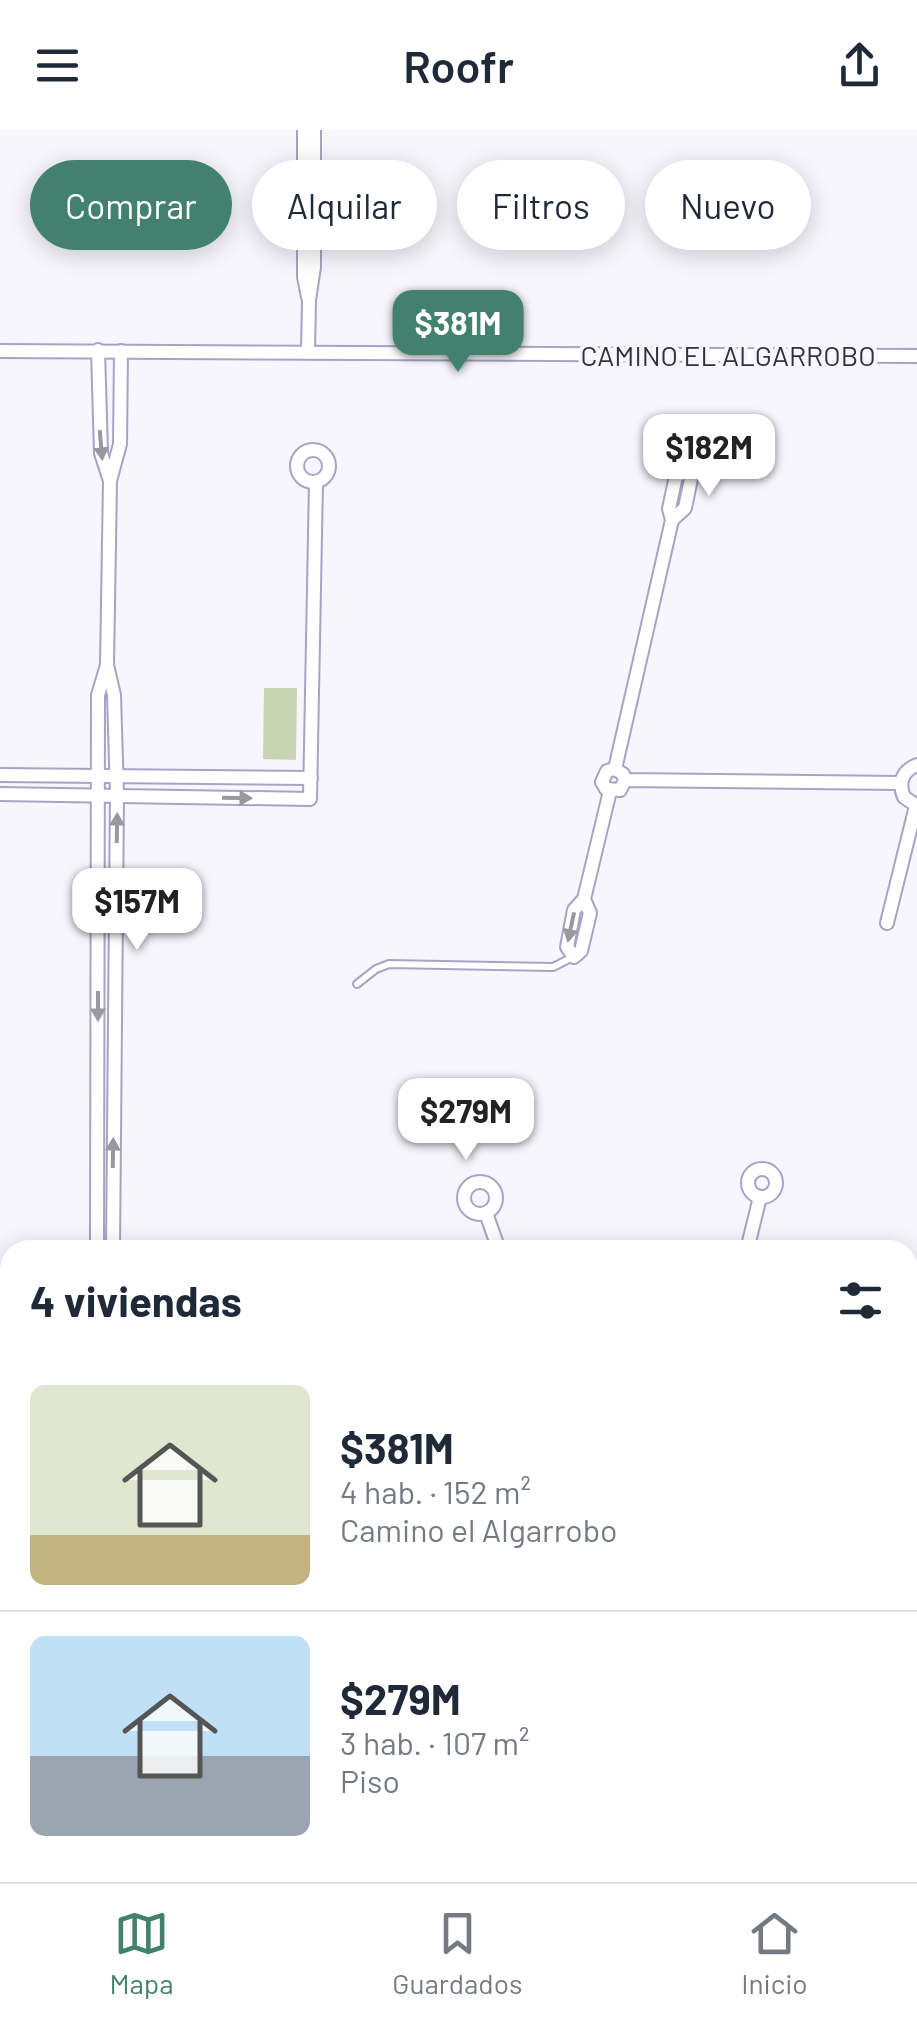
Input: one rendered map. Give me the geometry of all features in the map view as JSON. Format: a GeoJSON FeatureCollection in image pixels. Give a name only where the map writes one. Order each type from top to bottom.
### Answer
{"type":"FeatureCollection","features":[{"type":"Feature","properties":{"kind":"street"},"geometry":{"type":"LineString","coordinates":[[304,130],[304,277],[309,300]]}},
{"type":"Feature","properties":{"kind":"street"},"geometry":{"type":"LineString","coordinates":[[308,351],[309,300],[314,276],[314,130]]}},
{"type":"Feature","properties":{"kind":"street"},"geometry":{"type":"LineString","coordinates":[[98,350],[100,453],[110,481]]}},
{"type":"Feature","properties":{"kind":"street","name":"CAMINO EL ALGARROBO"},"geometry":{"type":"LineString","coordinates":[[0,351],[917,356]]}},
{"type":"Feature","properties":{"kind":"street"},"geometry":{"type":"LineString","coordinates":[[113,1240],[117,776],[114,695],[107,666],[110,481],[120,444],[121,351]]}},
{"type":"Feature","properties":{"kind":"street"},"geometry":{"type":"LineString","coordinates":[[0,794],[310,800],[316,482]]}},
{"type":"Feature","properties":{"kind":"street"},"geometry":{"type":"LineString","coordinates":[[620,774],[672,520]]}},
{"type":"Feature","properties":{"kind":"street"},"geometry":{"type":"LineString","coordinates":[[97,1240],[98,695],[107,666]]}},
{"type":"Feature","properties":{"kind":"street"},"geometry":{"type":"LineString","coordinates":[[887,923],[916,806],[904,798],[901,783],[907,771],[917,765]]}},
{"type":"Feature","properties":{"kind":"street"},"geometry":{"type":"LineString","coordinates":[[574,956],[568,952],[567,942],[576,906],[584,899],[610,791],[603,778],[608,771],[901,783]]}},
{"type":"Feature","properties":{"kind":"street"},"geometry":{"type":"LineString","coordinates":[[0,775],[311,778]]}},
{"type":"Feature","properties":{"kind":"street"},"geometry":{"type":"LineString","coordinates":[[750,1240],[760,1197]]}},
{"type":"Feature","properties":{"kind":"street"},"geometry":{"type":"LineString","coordinates":[[486,1213],[495,1240]]}},
{"type":"Feature","properties":{"kind":"lane"},"geometry":{"type":"LineString","coordinates":[[357,984],[389,964],[553,967],[574,956]]}},
{"type":"Feature","properties":{"kind":"green space"},"geometry":{"type":"Polygon","coordinates":[[[264,688],[297,688],[296,760],[263,759],[264,688]]]}}]}
